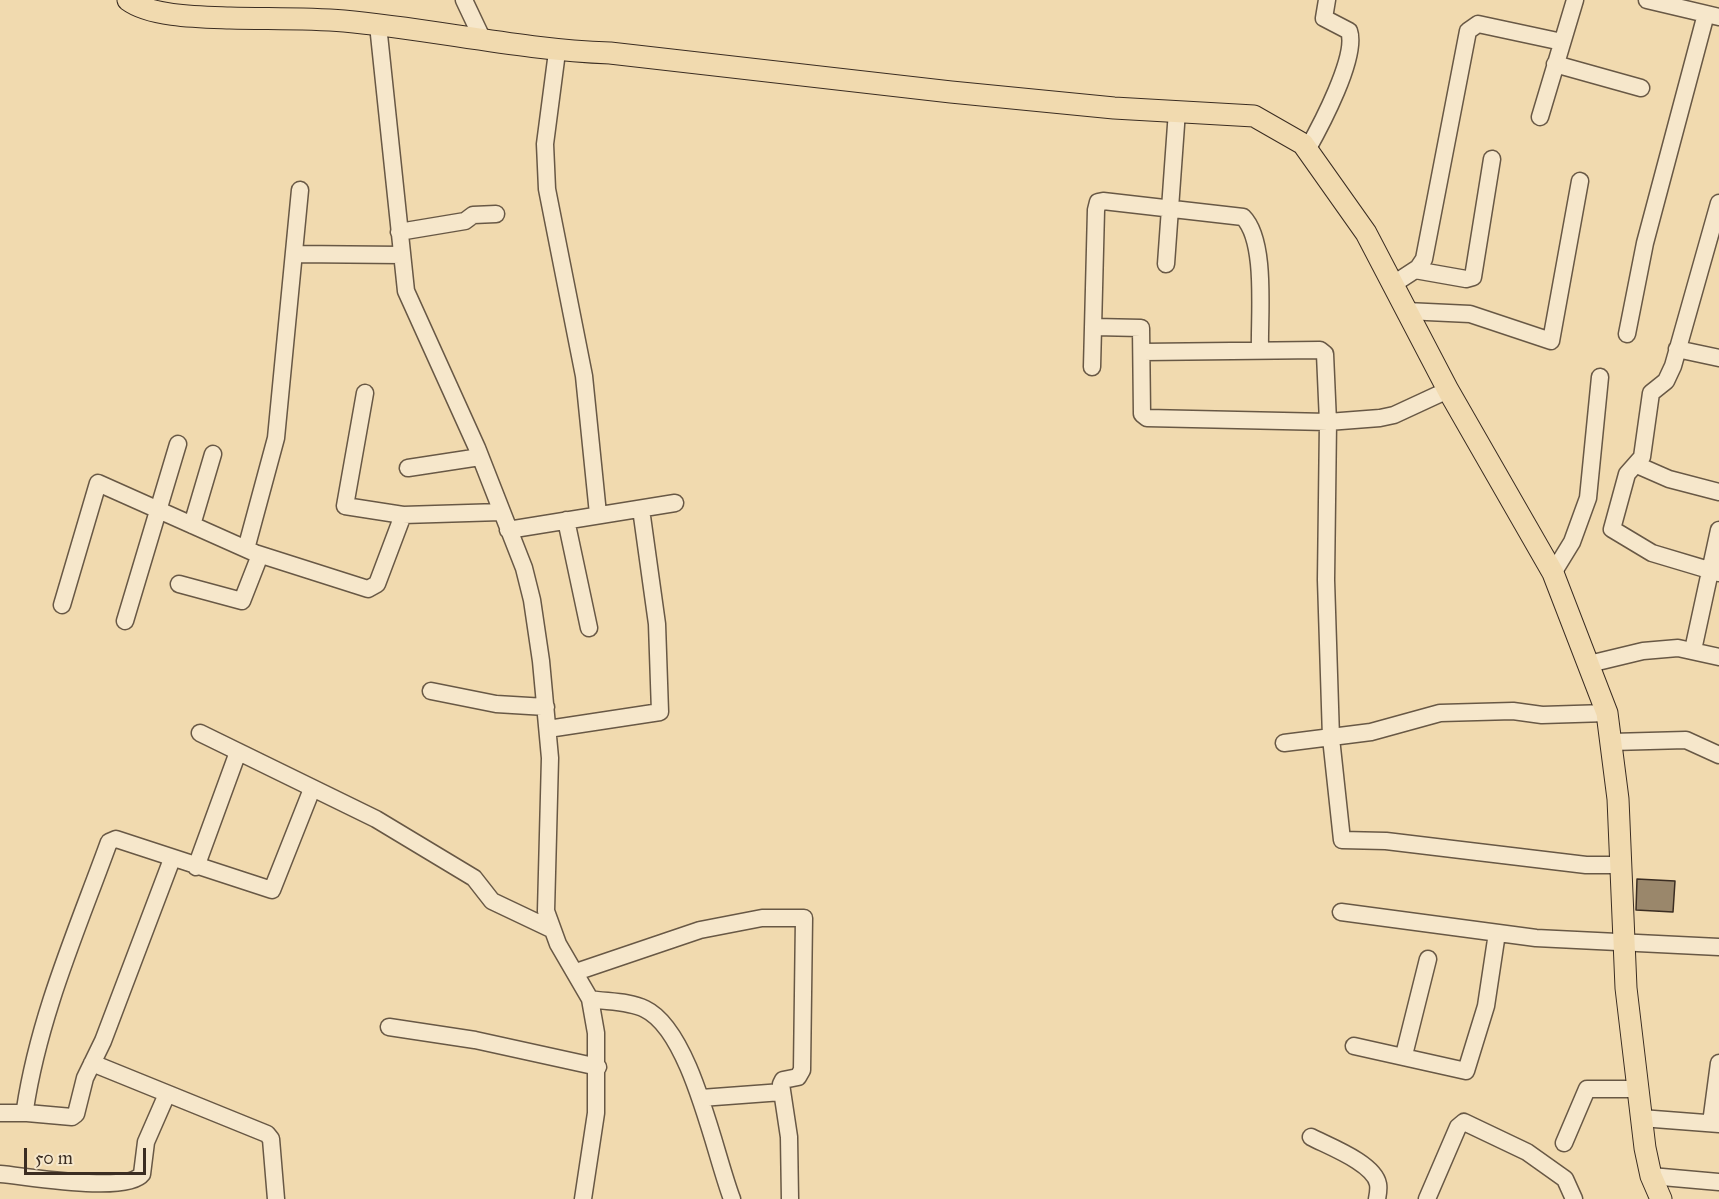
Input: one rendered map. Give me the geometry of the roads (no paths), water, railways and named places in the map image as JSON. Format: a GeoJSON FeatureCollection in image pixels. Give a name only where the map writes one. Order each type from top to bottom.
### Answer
{"type":"FeatureCollection","features":[{"type":"Feature","properties":{"kind":"main road"},"geometry":{"type":"LineString","coordinates":[[128,0],[145,8],[195,17],[343,21],[482,38],[557,52],[610,53],[1114,108],[1254,116],[1303,144],[1366,233],[1448,390],[1553,573],[1607,713],[1612,742],[1622,865],[1626,988],[1641,1118],[1651,1176],[1661,1199]]}},
{"type":"Feature","properties":{"kind":"street"},"geometry":{"type":"LineString","coordinates":[[464,0],[482,38]]}},
{"type":"Feature","properties":{"kind":"street"},"geometry":{"type":"LineString","coordinates":[[1307,150],[1329,109],[1350,48],[1349,31],[1324,18],[1327,0]]}},
{"type":"Feature","properties":{"kind":"street"},"geometry":{"type":"LineString","coordinates":[[1540,117],[1575,0]]}},
{"type":"Feature","properties":{"kind":"street"},"geometry":{"type":"LineString","coordinates":[[1627,334],[1645,243],[1713,15],[1647,0]]}},
{"type":"Feature","properties":{"kind":"street"},"geometry":{"type":"LineString","coordinates":[[1392,285],[1415,270],[1425,259],[1468,31],[1478,24],[1562,42]]}},
{"type":"Feature","properties":{"kind":"street"},"geometry":{"type":"LineString","coordinates":[[378,25],[399,232],[408,296],[480,457],[530,590],[548,729],[550,774],[546,905],[551,929],[590,999],[597,1033],[595,1123],[583,1199]]}},
{"type":"Feature","properties":{"kind":"street"},"geometry":{"type":"LineString","coordinates":[[557,52],[545,144],[547,189],[584,376],[598,514]]}},
{"type":"Feature","properties":{"kind":"street"},"geometry":{"type":"LineString","coordinates":[[1555,64],[1641,88]]}},
{"type":"Feature","properties":{"kind":"street"},"geometry":{"type":"LineString","coordinates":[[1166,264],[1178,111]]}},
{"type":"Feature","properties":{"kind":"street"},"geometry":{"type":"LineString","coordinates":[[1415,270],[1461,279],[1473,277],[1492,159]]}},
{"type":"Feature","properties":{"kind":"street"},"geometry":{"type":"LineString","coordinates":[[1406,311],[1470,314],[1551,341],[1580,181]]}},
{"type":"Feature","properties":{"kind":"street"},"geometry":{"type":"LineString","coordinates":[[179,584],[242,602],[246,595],[276,438],[300,190]]}},
{"type":"Feature","properties":{"kind":"street"},"geometry":{"type":"LineString","coordinates":[[1092,367],[1095,327],[1096,204],[1103,201],[1237,215],[1248,222],[1257,250],[1260,349]]}},
{"type":"Feature","properties":{"kind":"street"},"geometry":{"type":"LineString","coordinates":[[1715,572],[1652,553],[1612,530],[1627,474],[1642,457],[1651,393],[1666,381],[1719,203]]}},
{"type":"Feature","properties":{"kind":"street"},"geometry":{"type":"LineString","coordinates":[[399,232],[465,221],[473,215],[496,214]]}},
{"type":"Feature","properties":{"kind":"street"},"geometry":{"type":"LineString","coordinates":[[295,254],[402,255]]}},
{"type":"Feature","properties":{"kind":"street"},"geometry":{"type":"LineString","coordinates":[[1095,327],[1141,328],[1144,417],[1328,422],[1388,417],[1448,390]]}},
{"type":"Feature","properties":{"kind":"street"},"geometry":{"type":"LineString","coordinates":[[1143,352],[1260,349],[1324,352],[1328,422],[1326,580],[1331,738],[1342,840],[1386,841],[1577,864],[1622,865]]}},
{"type":"Feature","properties":{"kind":"street"},"geometry":{"type":"LineString","coordinates":[[1677,349],[1719,358]]}},
{"type":"Feature","properties":{"kind":"street"},"geometry":{"type":"LineString","coordinates":[[1553,573],[1572,542],[1588,498],[1600,377]]}},
{"type":"Feature","properties":{"kind":"street"},"geometry":{"type":"LineString","coordinates":[[365,393],[345,506],[403,515],[439,512],[501,512]]}},
{"type":"Feature","properties":{"kind":"street"},"geometry":{"type":"LineString","coordinates":[[125,621],[160,511],[178,444]]}},
{"type":"Feature","properties":{"kind":"street"},"geometry":{"type":"LineString","coordinates":[[192,525],[213,454]]}},
{"type":"Feature","properties":{"kind":"street"},"geometry":{"type":"LineString","coordinates":[[408,468],[480,457]]}},
{"type":"Feature","properties":{"kind":"street"},"geometry":{"type":"LineString","coordinates":[[1637,465],[1666,478],[1719,492]]}},
{"type":"Feature","properties":{"kind":"street"},"geometry":{"type":"LineString","coordinates":[[62,605],[98,483],[253,552],[373,589],[377,584],[403,515]]}},
{"type":"Feature","properties":{"kind":"street"},"geometry":{"type":"LineString","coordinates":[[508,530],[675,503]]}},
{"type":"Feature","properties":{"kind":"street"},"geometry":{"type":"LineString","coordinates":[[548,729],[661,711],[655,602],[641,508]]}},
{"type":"Feature","properties":{"kind":"street"},"geometry":{"type":"LineString","coordinates":[[566,520],[589,628]]}},
{"type":"Feature","properties":{"kind":"street"},"geometry":{"type":"LineString","coordinates":[[1693,650],[1715,572],[1719,530]]}},
{"type":"Feature","properties":{"kind":"street"},"geometry":{"type":"LineString","coordinates":[[1589,664],[1643,651],[1693,650],[1719,657]]}},
{"type":"Feature","properties":{"kind":"street"},"geometry":{"type":"LineString","coordinates":[[431,691],[496,704],[546,707]]}},
{"type":"Feature","properties":{"kind":"street"},"geometry":{"type":"LineString","coordinates":[[1284,743],[1371,732],[1440,713],[1503,711],[1551,715],[1607,713]]}},
{"type":"Feature","properties":{"kind":"street"},"geometry":{"type":"LineString","coordinates":[[200,733],[376,819],[474,878],[492,901],[551,929]]}},
{"type":"Feature","properties":{"kind":"street"},"geometry":{"type":"LineString","coordinates":[[1612,742],[1686,740],[1719,755]]}},
{"type":"Feature","properties":{"kind":"street"},"geometry":{"type":"LineString","coordinates":[[196,867],[238,752]]}},
{"type":"Feature","properties":{"kind":"street"},"geometry":{"type":"LineString","coordinates":[[28,1113],[25,1109],[40,1033],[109,842],[116,839],[272,890],[312,789]]}},
{"type":"Feature","properties":{"kind":"street"},"geometry":{"type":"LineString","coordinates":[[0,1113],[74,1116],[92,1063],[172,859]]}},
{"type":"Feature","properties":{"kind":"street"},"geometry":{"type":"LineString","coordinates":[[1341,912],[1536,938],[1719,947]]}},
{"type":"Feature","properties":{"kind":"street"},"geometry":{"type":"LineString","coordinates":[[576,972],[700,930],[750,920],[802,917],[805,923],[802,1070],[798,1077],[783,1080],[782,1092],[789,1137],[789,1199]]}},
{"type":"Feature","properties":{"kind":"street"},"geometry":{"type":"LineString","coordinates":[[1354,1046],[1404,1055],[1466,1071],[1486,1006],[1497,933]]}},
{"type":"Feature","properties":{"kind":"street"},"geometry":{"type":"LineString","coordinates":[[1404,1055],[1428,959]]}},
{"type":"Feature","properties":{"kind":"street"},"geometry":{"type":"LineString","coordinates":[[590,999],[635,1006],[651,1013],[674,1038],[701,1098],[732,1199]]}},
{"type":"Feature","properties":{"kind":"street"},"geometry":{"type":"LineString","coordinates":[[389,1026],[475,1040],[598,1066]]}},
{"type":"Feature","properties":{"kind":"street"},"geometry":{"type":"LineString","coordinates":[[92,1063],[267,1134],[271,1139],[276,1199]]}},
{"type":"Feature","properties":{"kind":"street"},"geometry":{"type":"LineString","coordinates":[[1641,1118],[1715,1123],[1719,1063]]}},
{"type":"Feature","properties":{"kind":"street"},"geometry":{"type":"LineString","coordinates":[[1564,1143],[1587,1089],[1638,1089]]}},
{"type":"Feature","properties":{"kind":"street"},"geometry":{"type":"LineString","coordinates":[[701,1098],[782,1092]]}},
{"type":"Feature","properties":{"kind":"street"},"geometry":{"type":"LineString","coordinates":[[0,1174],[92,1183],[139,1178],[142,1174],[146,1142],[167,1094]]}},
{"type":"Feature","properties":{"kind":"street"},"geometry":{"type":"LineString","coordinates":[[1427,1199],[1458,1126],[1464,1122],[1527,1152],[1565,1179],[1574,1199]]}},
{"type":"Feature","properties":{"kind":"street"},"geometry":{"type":"LineString","coordinates":[[1311,1137],[1352,1157],[1370,1172],[1378,1184],[1377,1199]]}},
{"type":"Feature","properties":{"kind":"street"},"geometry":{"type":"LineString","coordinates":[[1651,1176],[1719,1182]]}}]}
